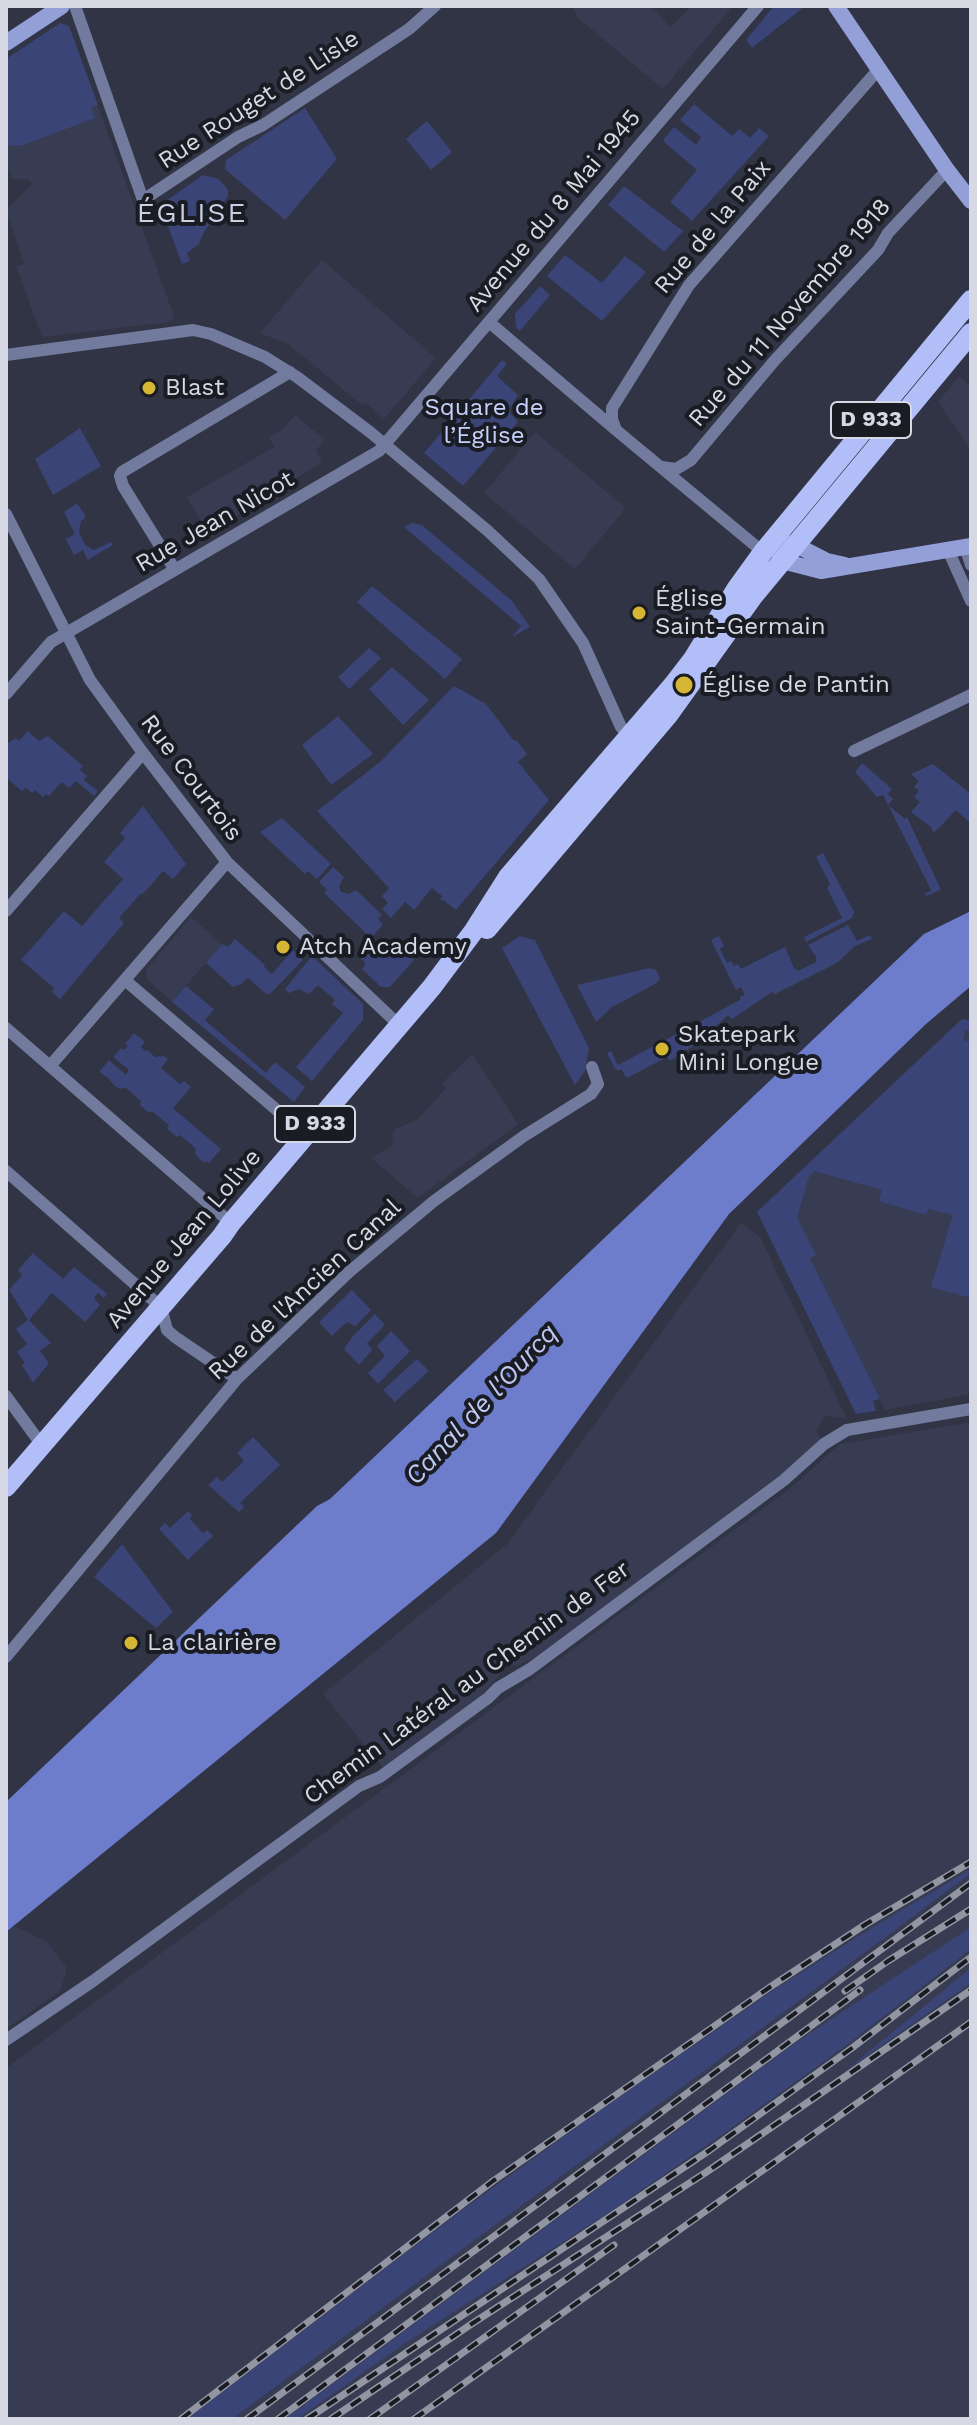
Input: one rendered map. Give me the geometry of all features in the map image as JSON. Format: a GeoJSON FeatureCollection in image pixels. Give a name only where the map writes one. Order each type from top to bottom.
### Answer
{"type":"FeatureCollection","features":[{"type":"Feature","properties":{"kind":"main road","name":"Avenue Jean Lolive"},"geometry":{"type":"LineString","coordinates":[[6,1487],[399,1025],[477,940],[635,741],[669,714],[754,595],[778,549],[971,300]]}},
{"type":"Feature","properties":{"kind":"main road","name":"Avenue Jean Lolive"},"geometry":{"type":"LineString","coordinates":[[778,549],[971,333]]}},
{"type":"Feature","properties":{"kind":"street"},"geometry":{"type":"LineString","coordinates":[[6,43],[62,6]]}},
{"type":"Feature","properties":{"kind":"street","name":"Rue Rouget de Lisle"},"geometry":{"type":"LineString","coordinates":[[75,6],[143,200],[409,29],[435,6]]}},
{"type":"Feature","properties":{"kind":"street","name":"Avenue du 8 Mai 1945"},"geometry":{"type":"LineString","coordinates":[[384,445],[758,6]]}},
{"type":"Feature","properties":{"kind":"street"},"geometry":{"type":"LineString","coordinates":[[836,6],[971,201]]}},
{"type":"Feature","properties":{"kind":"street","name":"Rue de la Paix"},"geometry":{"type":"LineString","coordinates":[[616,430],[612,414],[620,393],[689,285],[878,70]]}},
{"type":"Feature","properties":{"kind":"street","name":"Rue du 11 Novembre 1918"},"geometry":{"type":"LineString","coordinates":[[659,466],[676,469],[691,460],[775,360],[878,250],[888,233],[947,170]]}},
{"type":"Feature","properties":{"kind":"street"},"geometry":{"type":"LineString","coordinates":[[489,322],[659,466],[778,549],[821,571],[962,548]]}},
{"type":"Feature","properties":{"kind":"street"},"geometry":{"type":"LineString","coordinates":[[6,355],[193,330],[211,334],[265,357],[290,372],[488,531],[539,579],[583,643],[621,727],[635,741]]}},
{"type":"Feature","properties":{"kind":"street"},"geometry":{"type":"LineString","coordinates":[[175,570],[123,486],[122,472],[290,372]]}},
{"type":"Feature","properties":{"kind":"street","name":"Rue Jean Nicot"},"geometry":{"type":"LineString","coordinates":[[6,694],[51,642],[369,457],[384,445]]}},
{"type":"Feature","properties":{"kind":"street","name":"Rue Courtois"},"geometry":{"type":"LineString","coordinates":[[6,514],[90,680],[143,753],[227,862],[399,1025]]}},
{"type":"Feature","properties":{"kind":"street"},"geometry":{"type":"LineString","coordinates":[[962,548],[971,565]]}},
{"type":"Feature","properties":{"kind":"street"},"geometry":{"type":"LineString","coordinates":[[962,548],[971,601]]}},
{"type":"Feature","properties":{"kind":"street"},"geometry":{"type":"LineString","coordinates":[[854,751],[971,695]]}},
{"type":"Feature","properties":{"kind":"street"},"geometry":{"type":"LineString","coordinates":[[6,911],[143,753]]}},
{"type":"Feature","properties":{"kind":"street"},"geometry":{"type":"LineString","coordinates":[[50,1066],[227,862]]}},
{"type":"Feature","properties":{"kind":"street"},"geometry":{"type":"LineString","coordinates":[[126,981],[306,1135]]}},
{"type":"Feature","properties":{"kind":"street"},"geometry":{"type":"LineString","coordinates":[[6,1028],[231,1223]]}},
{"type":"Feature","properties":{"kind":"street","name":"Rue de l'Ancien Canal"},"geometry":{"type":"LineString","coordinates":[[6,1657],[237,1379],[349,1272],[434,1201],[524,1136],[591,1094],[598,1084],[592,1067]]}},
{"type":"Feature","properties":{"kind":"street"},"geometry":{"type":"LineString","coordinates":[[6,1171],[161,1307],[167,1330],[237,1379]]}},
{"type":"Feature","properties":{"kind":"street"},"geometry":{"type":"LineString","coordinates":[[6,1396],[41,1444]]}},
{"type":"Feature","properties":{"kind":"street","name":"Chemin Latéral au Chemin de Fer"},"geometry":{"type":"LineString","coordinates":[[6,2040],[93,1981],[359,1786],[380,1777],[506,1682],[530,1669],[784,1480],[824,1444],[847,1430],[971,1409]]}},
{"type":"Feature","properties":{"kind":"shaded area"},"geometry":{"type":"Polygon","coordinates":[[[573,6],[652,6],[670,28],[691,6],[733,6],[663,89],[577,17],[573,6]]]}},
{"type":"Feature","properties":{"kind":"shaded area"},"geometry":{"type":"Polygon","coordinates":[[[60,23],[69,26],[174,316],[170,322],[42,337],[16,266],[24,264],[6,210],[32,184],[29,180],[10,178],[11,173],[6,166],[6,59],[60,23]]]}},
{"type":"Feature","properties":{"kind":"shaded area"},"geometry":{"type":"Polygon","coordinates":[[[322,260],[436,358],[384,419],[365,402],[362,405],[288,344],[260,333],[322,260]]]}},
{"type":"Feature","properties":{"kind":"shaded area"},"geometry":{"type":"Polygon","coordinates":[[[959,376],[967,384],[971,380],[971,450],[938,402],[959,376]]]}},
{"type":"Feature","properties":{"kind":"shaded area"},"geometry":{"type":"Polygon","coordinates":[[[295,415],[325,440],[316,450],[322,462],[208,534],[187,497],[274,447],[269,437],[283,429],[295,415]]]}},
{"type":"Feature","properties":{"kind":"shaded area"},"geometry":{"type":"Polygon","coordinates":[[[535,432],[626,508],[575,569],[484,493],[535,432]]]}},
{"type":"Feature","properties":{"kind":"shaded area"},"geometry":{"type":"Polygon","coordinates":[[[191,917],[222,944],[172,1002],[147,979],[146,970],[191,917]]]}},
{"type":"Feature","properties":{"kind":"shaded area"},"geometry":{"type":"Polygon","coordinates":[[[962,1019],[971,1021],[971,1394],[885,1410],[778,1192],[962,1019]]]}},
{"type":"Feature","properties":{"kind":"shaded area"},"geometry":{"type":"Polygon","coordinates":[[[472,1054],[518,1124],[418,1198],[371,1158],[392,1146],[393,1130],[418,1119],[446,1088],[442,1083],[472,1054]]]}},
{"type":"Feature","properties":{"kind":"shaded area"},"geometry":{"type":"Polygon","coordinates":[[[741,1223],[760,1237],[847,1419],[825,1416],[816,1431],[821,1439],[783,1473],[539,1655],[517,1666],[509,1664],[480,1697],[384,1769],[323,1694],[507,1544],[741,1223]]]}},
{"type":"Feature","properties":{"kind":"shaded area"},"geometry":{"type":"Polygon","coordinates":[[[971,1422],[971,2419],[6,2419],[6,2068],[788,1490],[840,1444],[971,1422]]]}},
{"type":"Feature","properties":{"kind":"shaded area"},"geometry":{"type":"Polygon","coordinates":[[[14,1926],[46,1941],[66,1967],[66,1975],[59,1992],[6,2029],[6,1932],[14,1926]]]}},
{"type":"Feature","properties":{"kind":"green space"},"geometry":{"type":"Polygon","coordinates":[[[774,6],[805,6],[752,48],[746,40],[774,6]]]}},
{"type":"Feature","properties":{"kind":"green space"},"geometry":{"type":"Polygon","coordinates":[[[60,23],[69,26],[98,105],[91,107],[95,118],[23,145],[6,146],[6,59],[60,23]]]}},
{"type":"Feature","properties":{"kind":"green space"},"geometry":{"type":"Polygon","coordinates":[[[694,104],[732,136],[739,129],[750,138],[759,128],[769,136],[692,221],[670,202],[697,170],[664,139],[674,127],[696,145],[701,137],[680,120],[694,104]]]}},
{"type":"Feature","properties":{"kind":"green space"},"geometry":{"type":"Polygon","coordinates":[[[305,108],[337,159],[285,220],[225,169],[226,160],[305,108]]]}},
{"type":"Feature","properties":{"kind":"green space"},"geometry":{"type":"Polygon","coordinates":[[[427,121],[452,152],[431,170],[406,139],[427,121]]]}},
{"type":"Feature","properties":{"kind":"green space"},"geometry":{"type":"Polygon","coordinates":[[[203,175],[219,179],[228,190],[228,196],[199,244],[187,253],[190,261],[182,264],[161,207],[203,175]]]}},
{"type":"Feature","properties":{"kind":"green space"},"geometry":{"type":"Polygon","coordinates":[[[624,186],[683,231],[664,252],[608,205],[624,186]]]}},
{"type":"Feature","properties":{"kind":"green space"},"geometry":{"type":"Polygon","coordinates":[[[565,255],[602,283],[625,256],[646,272],[602,321],[547,276],[565,255]]]}},
{"type":"Feature","properties":{"kind":"green space"},"geometry":{"type":"Polygon","coordinates":[[[540,286],[550,295],[520,331],[516,327],[515,314],[540,286]]]}},
{"type":"Feature","properties":{"kind":"green space","name":"Square de l’Église"},"geometry":{"type":"Polygon","coordinates":[[[502,360],[507,364],[497,376],[518,395],[509,410],[518,422],[463,486],[424,453],[502,360]]]}},
{"type":"Feature","properties":{"kind":"green space"},"geometry":{"type":"Polygon","coordinates":[[[80,428],[101,466],[53,495],[35,459],[80,428]]]}},
{"type":"Feature","properties":{"kind":"green space"},"geometry":{"type":"Polygon","coordinates":[[[77,503],[86,517],[81,521],[79,532],[85,545],[94,550],[111,542],[113,545],[88,560],[83,550],[74,555],[66,539],[75,534],[64,512],[77,503]]]}},
{"type":"Feature","properties":{"kind":"green space"},"geometry":{"type":"Polygon","coordinates":[[[412,523],[422,525],[512,601],[530,627],[512,637],[521,626],[404,527],[412,523]]]}},
{"type":"Feature","properties":{"kind":"green space"},"geometry":{"type":"Polygon","coordinates":[[[372,586],[462,659],[445,679],[357,602],[372,586]]]}},
{"type":"Feature","properties":{"kind":"green space"},"geometry":{"type":"Polygon","coordinates":[[[369,648],[381,658],[349,689],[338,677],[369,648]]]}},
{"type":"Feature","properties":{"kind":"green space"},"geometry":{"type":"Polygon","coordinates":[[[392,667],[429,700],[403,725],[369,689],[392,667]]]}},
{"type":"Feature","properties":{"kind":"green space"},"geometry":{"type":"Polygon","coordinates":[[[454,686],[486,704],[516,740],[527,754],[518,762],[549,800],[456,910],[440,900],[442,896],[432,888],[414,910],[405,902],[391,918],[382,909],[388,903],[382,896],[389,888],[317,811],[380,762],[454,686]]]}},
{"type":"Feature","properties":{"kind":"green space"},"geometry":{"type":"Polygon","coordinates":[[[338,716],[373,754],[331,785],[302,745],[338,716]]]}},
{"type":"Feature","properties":{"kind":"green space"},"geometry":{"type":"Polygon","coordinates":[[[28,731],[39,741],[48,736],[83,766],[80,770],[87,776],[84,780],[98,791],[94,796],[76,781],[69,788],[62,782],[49,796],[46,794],[43,797],[35,790],[32,793],[26,788],[22,791],[6,777],[6,744],[16,738],[19,741],[28,731]]]}},
{"type":"Feature","properties":{"kind":"green space"},"geometry":{"type":"Polygon","coordinates":[[[862,763],[892,789],[888,794],[893,799],[888,805],[883,795],[877,797],[855,772],[862,763]]]}},
{"type":"Feature","properties":{"kind":"green space"},"geometry":{"type":"Polygon","coordinates":[[[933,764],[971,794],[971,824],[956,810],[934,833],[931,827],[911,812],[920,802],[914,797],[919,791],[914,787],[919,781],[911,774],[933,764]]]}},
{"type":"Feature","properties":{"kind":"green space"},"geometry":{"type":"Polygon","coordinates":[[[888,805],[905,819],[907,817],[941,890],[926,896],[931,890],[888,805]]]}},
{"type":"Feature","properties":{"kind":"green space"},"geometry":{"type":"Polygon","coordinates":[[[143,806],[186,864],[173,879],[163,871],[140,894],[119,918],[124,923],[60,999],[52,992],[54,988],[21,960],[64,911],[82,926],[123,879],[104,862],[125,838],[120,833],[143,806]]]}},
{"type":"Feature","properties":{"kind":"green space"},"geometry":{"type":"Polygon","coordinates":[[[282,818],[331,864],[317,879],[308,871],[305,874],[260,832],[282,818]]]}},
{"type":"Feature","properties":{"kind":"green space"},"geometry":{"type":"Polygon","coordinates":[[[823,853],[854,912],[852,918],[806,942],[804,937],[842,918],[816,857],[823,853]]]}},
{"type":"Feature","properties":{"kind":"green space"},"geometry":{"type":"Polygon","coordinates":[[[333,867],[344,877],[339,886],[341,892],[349,894],[356,890],[382,915],[378,919],[383,925],[371,938],[324,893],[327,890],[319,882],[333,867]]]}},
{"type":"Feature","properties":{"kind":"green space"},"geometry":{"type":"Polygon","coordinates":[[[848,925],[857,941],[870,935],[872,939],[855,946],[837,963],[775,994],[772,992],[732,1019],[728,1015],[698,1043],[670,1061],[667,1057],[627,1078],[621,1069],[618,1071],[614,1067],[607,1053],[611,1051],[618,1065],[745,995],[741,987],[736,990],[711,940],[719,936],[724,946],[720,949],[727,963],[738,964],[741,969],[785,947],[798,971],[816,962],[808,945],[848,925]]]}},
{"type":"Feature","properties":{"kind":"green space"},"geometry":{"type":"Polygon","coordinates":[[[520,936],[535,940],[589,1048],[585,1071],[575,1085],[502,948],[520,936]]]}},
{"type":"Feature","properties":{"kind":"green space"},"geometry":{"type":"Polygon","coordinates":[[[235,939],[272,974],[293,950],[303,960],[270,994],[248,978],[233,987],[206,963],[222,944],[228,947],[235,939]]]}},
{"type":"Feature","properties":{"kind":"green space"},"geometry":{"type":"Polygon","coordinates":[[[373,940],[384,951],[394,941],[414,960],[390,987],[381,987],[362,969],[366,963],[359,957],[373,940]]]}},
{"type":"Feature","properties":{"kind":"green space"},"geometry":{"type":"Polygon","coordinates":[[[312,956],[363,1004],[363,1020],[312,1081],[296,1067],[343,1013],[332,1004],[335,1000],[318,985],[309,994],[299,989],[289,993],[285,989],[312,956]]]}},
{"type":"Feature","properties":{"kind":"green space"},"geometry":{"type":"Polygon","coordinates":[[[650,968],[656,970],[660,978],[657,983],[612,1007],[596,1022],[577,985],[650,968]]]}},
{"type":"Feature","properties":{"kind":"green space"},"geometry":{"type":"Polygon","coordinates":[[[186,986],[214,1009],[205,1020],[266,1073],[275,1062],[305,1087],[294,1102],[172,1002],[186,986]]]}},
{"type":"Feature","properties":{"kind":"green space"},"geometry":{"type":"Polygon","coordinates":[[[962,1019],[971,1021],[963,1040],[971,1042],[971,1298],[931,1287],[953,1215],[928,1209],[926,1215],[879,1201],[882,1190],[814,1171],[808,1179],[797,1218],[816,1255],[810,1258],[880,1399],[873,1401],[876,1411],[856,1414],[757,1212],[962,1019]]]}},
{"type":"Feature","properties":{"kind":"green space"},"geometry":{"type":"Polygon","coordinates":[[[134,1033],[145,1042],[141,1047],[145,1051],[168,1059],[161,1068],[180,1084],[184,1081],[191,1087],[173,1108],[221,1149],[209,1163],[199,1159],[196,1149],[180,1135],[177,1137],[167,1129],[169,1125],[152,1111],[149,1113],[125,1087],[116,1087],[99,1072],[109,1060],[126,1075],[129,1070],[113,1057],[121,1048],[124,1050],[128,1046],[125,1044],[134,1033]]]}},
{"type":"Feature","properties":{"kind":"green space"},"geometry":{"type":"Polygon","coordinates":[[[33,1253],[63,1279],[74,1267],[107,1294],[104,1298],[98,1293],[94,1298],[100,1305],[85,1322],[52,1293],[29,1320],[51,1343],[40,1351],[49,1363],[33,1383],[17,1352],[27,1344],[16,1329],[28,1320],[9,1290],[22,1275],[18,1270],[33,1253]]]}},
{"type":"Feature","properties":{"kind":"green space"},"geometry":{"type":"Polygon","coordinates":[[[352,1290],[371,1310],[355,1326],[347,1322],[332,1336],[319,1322],[352,1290]]]}},
{"type":"Feature","properties":{"kind":"green space"},"geometry":{"type":"Polygon","coordinates":[[[375,1314],[385,1325],[367,1343],[372,1350],[359,1365],[344,1349],[375,1314]]]}},
{"type":"Feature","properties":{"kind":"green space"},"geometry":{"type":"Polygon","coordinates":[[[391,1331],[410,1351],[378,1384],[368,1373],[385,1356],[377,1346],[391,1331]]]}},
{"type":"Feature","properties":{"kind":"green space"},"geometry":{"type":"Polygon","coordinates":[[[417,1359],[429,1371],[395,1402],[383,1390],[417,1359]]]}},
{"type":"Feature","properties":{"kind":"green space"},"geometry":{"type":"Polygon","coordinates":[[[253,1437],[280,1465],[240,1503],[244,1507],[239,1512],[208,1485],[217,1477],[222,1482],[244,1461],[237,1453],[253,1437]]]}},
{"type":"Feature","properties":{"kind":"green space"},"geometry":{"type":"Polygon","coordinates":[[[188,1511],[192,1515],[190,1519],[203,1533],[207,1530],[213,1536],[188,1560],[159,1529],[165,1523],[170,1528],[188,1511]]]}},
{"type":"Feature","properties":{"kind":"green space"},"geometry":{"type":"Polygon","coordinates":[[[122,1544],[173,1612],[156,1628],[94,1577],[122,1544]]]}},
{"type":"Feature","properties":{"kind":"green space"},"geometry":{"type":"Polygon","coordinates":[[[971,1869],[971,1873],[891,1933],[232,2419],[187,2419],[457,2214],[595,2114],[775,1989],[971,1869]]]}},
{"type":"Feature","properties":{"kind":"green space"},"geometry":{"type":"Polygon","coordinates":[[[971,1927],[971,1949],[844,2047],[723,2134],[611,2211],[407,2342],[297,2419],[285,2419],[801,2039],[971,1927]]]}},
{"type":"Feature","properties":{"kind":"green space"},"geometry":{"type":"Polygon","coordinates":[[[971,1968],[971,1983],[844,2072],[961,1976],[971,1968]]]}},
{"type":"Feature","properties":{"kind":"water","name":"Canal de l'Ourcq"},"geometry":{"type":"Polygon","coordinates":[[[971,911],[971,986],[926,1024],[729,1214],[496,1533],[6,1932],[6,1802],[317,1506],[330,1499],[924,934],[971,911]]]}},
{"type":"Feature","properties":{"kind":"railway"},"geometry":{"type":"LineString","coordinates":[[181,2419],[493,2181],[770,1987],[866,1924],[971,1862]]}},
{"type":"Feature","properties":{"kind":"railway"},"geometry":{"type":"LineString","coordinates":[[247,2419],[971,1883]]}},
{"type":"Feature","properties":{"kind":"railway"},"geometry":{"type":"LineString","coordinates":[[845,1991],[971,1909]]}},
{"type":"Feature","properties":{"kind":"railway"},"geometry":{"type":"LineString","coordinates":[[307,2419],[710,2150],[852,2048],[971,1957]]}},
{"type":"Feature","properties":{"kind":"railway"},"geometry":{"type":"LineString","coordinates":[[278,2419],[860,1990]]}},
{"type":"Feature","properties":{"kind":"railway"},"geometry":{"type":"LineString","coordinates":[[331,2419],[705,2173],[971,1990]]}},
{"type":"Feature","properties":{"kind":"railway"},"geometry":{"type":"LineString","coordinates":[[414,2419],[971,2022]]}},
{"type":"Feature","properties":{"kind":"railway"},"geometry":{"type":"LineString","coordinates":[[370,2419],[614,2245]]}},
{"type":"Feature","properties":{"kind":"place","name":"Blast"},"geometry":{"type":"Point","coordinates":[149,388]}},
{"type":"Feature","properties":{"kind":"place","name":"Église Saint-Germain"},"geometry":{"type":"Point","coordinates":[639,613]}},
{"type":"Feature","properties":{"kind":"place","name":"Église de Pantin"},"geometry":{"type":"Point","coordinates":[684,685]}},
{"type":"Feature","properties":{"kind":"place","name":"Atch Academy"},"geometry":{"type":"Point","coordinates":[283,947]}},
{"type":"Feature","properties":{"kind":"place","name":"Skatepark Mini Longue"},"geometry":{"type":"Point","coordinates":[662,1049]}},
{"type":"Feature","properties":{"kind":"place","name":"La clairière"},"geometry":{"type":"Point","coordinates":[131,1643]}},
{"type":"Feature","properties":{"kind":"district","name":"ÉGLISE"},"geometry":{"type":"Point","coordinates":[192,214]}}]}
